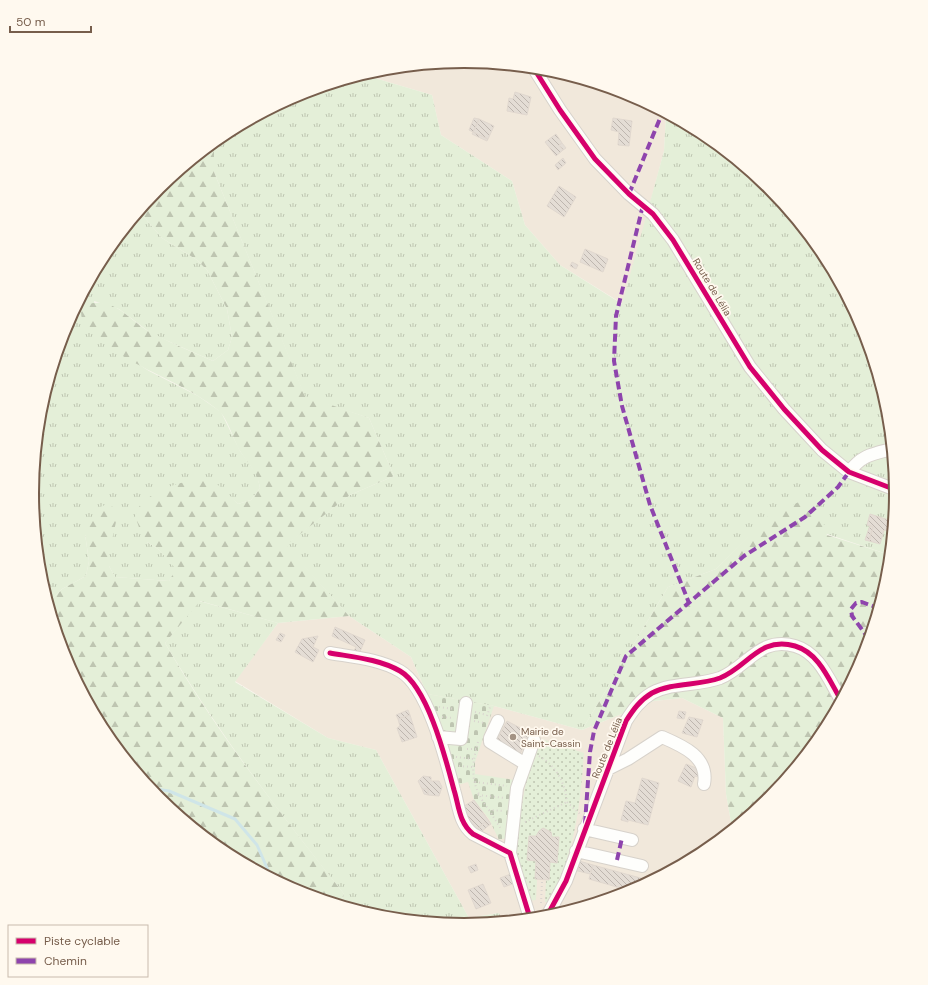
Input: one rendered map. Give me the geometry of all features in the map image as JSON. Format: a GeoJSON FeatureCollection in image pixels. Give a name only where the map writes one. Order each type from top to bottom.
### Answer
{"type":"FeatureCollection","features":[{"type":"Feature","properties":{"kind":"street","name":"Route de Lélia"},"geometry":{"type":"LineString","coordinates":[[539,74],[560,110],[595,159],[629,194],[653,214],[673,240],[750,367],[808,436],[849,472],[889,487]]}},
{"type":"Feature","properties":{"kind":"street"},"geometry":{"type":"LineString","coordinates":[[849,472],[858,460],[872,454],[886,450]]}},
{"type":"Feature","properties":{"kind":"street","name":"Route de Lélia"},"geometry":{"type":"LineString","coordinates":[[546,909],[566,881],[584,824],[608,769],[626,721],[636,706],[644,698],[665,688],[721,678],[760,650],[772,645],[782,644],[803,649],[813,656],[837,694]]}},
{"type":"Feature","properties":{"kind":"street"},"geometry":{"type":"LineString","coordinates":[[330,653],[373,660],[401,671],[420,692],[438,737],[460,815],[464,824],[473,834],[510,853]]}},
{"type":"Feature","properties":{"kind":"street"},"geometry":{"type":"LineString","coordinates":[[438,737],[461,740],[466,703]]}},
{"type":"Feature","properties":{"kind":"street"},"geometry":{"type":"LineString","coordinates":[[498,721],[490,738],[490,742],[524,763]]}},
{"type":"Feature","properties":{"kind":"street"},"geometry":{"type":"LineString","coordinates":[[608,769],[662,737],[679,745],[702,761],[706,776],[704,784]]}},
{"type":"Feature","properties":{"kind":"street"},"geometry":{"type":"LineString","coordinates":[[528,912],[510,853],[509,824],[524,763],[532,745]]}},
{"type":"Feature","properties":{"kind":"street"},"geometry":{"type":"LineString","coordinates":[[584,824],[632,840]]}},
{"type":"Feature","properties":{"kind":"street"},"geometry":{"type":"LineString","coordinates":[[576,851],[642,866]]}},
{"type":"Feature","properties":{"kind":"path"},"geometry":{"type":"LineString","coordinates":[[483,727],[490,707]]}},
{"type":"Feature","properties":{"kind":"path"},"geometry":{"type":"LineString","coordinates":[[480,737],[473,759],[472,774],[478,795],[489,810],[503,835],[509,824],[525,822],[567,802]]}},
{"type":"Feature","properties":{"kind":"path"},"geometry":{"type":"LineString","coordinates":[[461,740],[478,742]]}},
{"type":"Feature","properties":{"kind":"path"},"geometry":{"type":"LineString","coordinates":[[532,745],[560,776],[566,792],[567,802],[584,824]]}},
{"type":"Feature","properties":{"kind":"path"},"geometry":{"type":"LineString","coordinates":[[453,756],[473,759]]}},
{"type":"Feature","properties":{"kind":"path"},"geometry":{"type":"LineString","coordinates":[[456,765],[472,767]]}},
{"type":"Feature","properties":{"kind":"path"},"geometry":{"type":"LineString","coordinates":[[475,782],[508,786],[505,811],[489,810]]}},
{"type":"Feature","properties":{"kind":"path"},"geometry":{"type":"LineString","coordinates":[[478,795],[507,798]]}},
{"type":"Feature","properties":{"kind":"path"},"geometry":{"type":"LineString","coordinates":[[542,882],[544,910]]}},
{"type":"Feature","properties":{"kind":"shaded area"},"geometry":{"type":"Polygon","coordinates":[[[436,68],[492,68],[519,71],[574,82],[601,90],[627,100],[666,118],[664,151],[623,304],[560,265],[525,225],[512,181],[441,135],[432,95],[373,78],[436,68]]]}},
{"type":"Feature","properties":{"kind":"shaded area"},"geometry":{"type":"Polygon","coordinates":[[[349,616],[411,657],[427,694],[494,706],[582,730],[654,701],[682,698],[723,718],[726,794],[731,823],[700,846],[676,861],[652,874],[601,895],[574,903],[519,914],[500,916],[498,913],[469,918],[376,750],[328,738],[235,681],[278,623],[349,616]]]}},
{"type":"Feature","properties":{"kind":"green space"},"geometry":{"type":"Polygon","coordinates":[[[373,78],[432,95],[441,135],[512,181],[525,225],[560,265],[622,304],[664,151],[666,118],[676,124],[723,155],[765,192],[784,212],[817,256],[845,305],[857,330],[866,356],[875,383],[881,410],[888,465],[889,492],[884,553],[770,515],[716,569],[668,587],[582,730],[494,706],[427,694],[411,657],[349,616],[285,545],[350,495],[394,476],[369,418],[305,397],[214,172],[214,149],[252,124],[276,111],[327,90],[373,78]]]}},
{"type":"Feature","properties":{"kind":"green space"},"geometry":{"type":"Polygon","coordinates":[[[214,149],[214,172],[305,396],[369,418],[394,476],[350,495],[286,545],[349,616],[278,623],[200,601],[165,643],[227,740],[273,803],[344,894],[342,900],[301,885],[251,861],[205,830],[163,793],[144,773],[127,751],[96,705],[71,655],[53,602],[52,599],[62,589],[86,576],[89,561],[85,534],[96,509],[109,503],[118,513],[109,553],[109,566],[115,577],[169,581],[176,569],[158,549],[147,542],[140,530],[135,516],[142,503],[168,487],[189,481],[209,482],[218,485],[238,504],[251,500],[260,488],[255,473],[240,451],[225,419],[219,411],[186,389],[110,348],[95,335],[83,321],[81,316],[83,306],[93,303],[103,303],[120,310],[154,334],[213,361],[228,350],[232,337],[227,309],[207,270],[197,260],[162,238],[142,215],[163,192],[214,149]]]}},
{"type":"Feature","properties":{"kind":"green space"},"geometry":{"type":"Polygon","coordinates":[[[142,215],[162,238],[197,260],[207,270],[227,309],[232,337],[228,350],[213,361],[152,334],[119,309],[94,301],[102,341],[149,371],[198,396],[221,412],[240,451],[257,474],[260,488],[251,500],[238,504],[218,486],[147,542],[158,549],[177,569],[169,581],[115,577],[109,566],[109,553],[85,534],[89,561],[86,576],[62,589],[52,599],[47,575],[40,520],[40,465],[47,410],[53,383],[62,356],[71,330],[83,305],[111,256],[142,215]]]}},
{"type":"Feature","properties":{"kind":"green space"},"geometry":{"type":"Polygon","coordinates":[[[815,495],[827,535],[884,553],[875,602],[866,629],[857,655],[832,705],[817,729],[784,773],[765,793],[731,823],[726,794],[723,718],[682,698],[654,701],[582,730],[668,587],[716,569],[769,515],[815,495]]]}},
{"type":"Feature","properties":{"kind":"green space"},"geometry":{"type":"Polygon","coordinates":[[[199,601],[278,623],[235,682],[328,738],[376,750],[469,918],[436,917],[409,914],[342,900],[344,894],[250,772],[206,708],[165,643],[199,601]]]}},
{"type":"Feature","properties":{"kind":"green space"},"geometry":{"type":"Polygon","coordinates":[[[427,694],[494,706],[475,762],[475,774],[515,780],[510,837],[499,840],[489,819],[474,800],[468,782],[457,785],[427,694]]]}},
{"type":"Feature","properties":{"kind":"green space"},"geometry":{"type":"Polygon","coordinates":[[[542,739],[584,753],[575,829],[565,866],[549,902],[545,902],[546,880],[549,880],[550,862],[557,863],[558,838],[552,837],[551,832],[543,828],[536,836],[529,836],[527,860],[536,861],[536,900],[528,901],[516,859],[518,827],[527,776],[542,739]]]}},
{"type":"Feature","properties":{"kind":"green space"},"geometry":{"type":"Polygon","coordinates":[[[499,913],[501,916],[470,918],[499,913]]]}},
{"type":"Feature","properties":{"kind":"building"},"geometry":{"type":"Polygon","coordinates":[[[515,92],[531,97],[527,115],[507,111],[509,98],[513,99],[515,92]]]}},
{"type":"Feature","properties":{"kind":"building"},"geometry":{"type":"Polygon","coordinates":[[[474,118],[479,119],[473,132],[469,130],[474,118]]]}},
{"type":"Feature","properties":{"kind":"building"},"geometry":{"type":"Polygon","coordinates":[[[613,118],[632,121],[629,146],[618,145],[619,132],[611,130],[613,118]]]}},
{"type":"Feature","properties":{"kind":"building"},"geometry":{"type":"Polygon","coordinates":[[[479,119],[494,126],[488,139],[473,132],[479,119]]]}},
{"type":"Feature","properties":{"kind":"building"},"geometry":{"type":"Polygon","coordinates":[[[473,132],[488,139],[487,141],[472,134],[473,132]]]}},
{"type":"Feature","properties":{"kind":"building"},"geometry":{"type":"Polygon","coordinates":[[[556,134],[562,143],[559,145],[563,150],[556,156],[545,142],[556,134]]]}},
{"type":"Feature","properties":{"kind":"building"},"geometry":{"type":"Polygon","coordinates":[[[562,143],[566,148],[563,150],[559,145],[562,143]]]}},
{"type":"Feature","properties":{"kind":"building"},"geometry":{"type":"Polygon","coordinates":[[[563,158],[566,163],[558,170],[555,165],[563,158]]]}},
{"type":"Feature","properties":{"kind":"building"},"geometry":{"type":"Polygon","coordinates":[[[559,186],[576,197],[564,217],[547,206],[559,186]]]}},
{"type":"Feature","properties":{"kind":"building"},"geometry":{"type":"Polygon","coordinates":[[[585,249],[608,259],[603,272],[580,262],[585,249]]]}},
{"type":"Feature","properties":{"kind":"building"},"geometry":{"type":"Polygon","coordinates":[[[572,262],[578,265],[576,269],[570,266],[572,262]]]}},
{"type":"Feature","properties":{"kind":"building"},"geometry":{"type":"Polygon","coordinates":[[[870,514],[888,520],[887,531],[884,530],[880,544],[869,541],[873,527],[867,525],[870,514]]]}},
{"type":"Feature","properties":{"kind":"building"},"geometry":{"type":"Polygon","coordinates":[[[870,525],[873,527],[869,541],[865,540],[870,525]]]}},
{"type":"Feature","properties":{"kind":"building"},"geometry":{"type":"Polygon","coordinates":[[[335,627],[365,640],[359,654],[353,652],[356,647],[332,636],[335,627]]]}},
{"type":"Feature","properties":{"kind":"building"},"geometry":{"type":"Polygon","coordinates":[[[280,633],[285,635],[281,642],[276,640],[280,633]]]}},
{"type":"Feature","properties":{"kind":"building"},"geometry":{"type":"Polygon","coordinates":[[[318,636],[313,647],[319,650],[313,662],[295,652],[302,639],[318,636]]]}},
{"type":"Feature","properties":{"kind":"building"},"geometry":{"type":"Polygon","coordinates":[[[408,710],[410,715],[398,719],[396,715],[408,710]]]}},
{"type":"Feature","properties":{"kind":"building"},"geometry":{"type":"Polygon","coordinates":[[[679,711],[686,712],[684,719],[677,718],[679,711]]]}},
{"type":"Feature","properties":{"kind":"building"},"geometry":{"type":"Polygon","coordinates":[[[410,715],[417,737],[402,742],[397,728],[400,726],[398,719],[410,715]]]}},
{"type":"Feature","properties":{"kind":"building"},"geometry":{"type":"Polygon","coordinates":[[[689,717],[703,720],[697,737],[682,733],[689,717]]]}},
{"type":"Feature","properties":{"kind":"building","name":"Mairie de Saint-Cassin"},"geometry":{"type":"Polygon","coordinates":[[[507,721],[530,733],[520,754],[496,742],[507,721]]]}},
{"type":"Feature","properties":{"kind":"building"},"geometry":{"type":"Polygon","coordinates":[[[686,764],[701,770],[698,777],[695,776],[691,787],[678,781],[686,764]]]}},
{"type":"Feature","properties":{"kind":"building"},"geometry":{"type":"Polygon","coordinates":[[[423,776],[431,777],[431,781],[439,781],[442,787],[439,796],[428,795],[428,789],[422,789],[418,781],[423,776]]]}},
{"type":"Feature","properties":{"kind":"building"},"geometry":{"type":"Polygon","coordinates":[[[642,778],[659,783],[648,825],[628,820],[628,822],[621,820],[626,801],[635,803],[642,778]]]}},
{"type":"Feature","properties":{"kind":"building"},"geometry":{"type":"Polygon","coordinates":[[[422,789],[428,789],[428,795],[424,794],[422,789]]]}},
{"type":"Feature","properties":{"kind":"building"},"geometry":{"type":"Polygon","coordinates":[[[474,800],[491,824],[488,826],[485,822],[476,830],[465,817],[461,808],[474,800]]]}},
{"type":"Feature","properties":{"kind":"building"},"geometry":{"type":"Polygon","coordinates":[[[485,822],[488,826],[480,833],[477,829],[485,822]]]}},
{"type":"Feature","properties":{"kind":"building"},"geometry":{"type":"Polygon","coordinates":[[[543,828],[551,832],[552,837],[559,837],[557,863],[550,862],[549,880],[535,879],[536,861],[527,860],[529,836],[536,836],[543,828]]]}},
{"type":"Feature","properties":{"kind":"building"},"geometry":{"type":"Polygon","coordinates":[[[576,860],[593,865],[590,874],[574,870],[576,860]]]}},
{"type":"Feature","properties":{"kind":"building"},"geometry":{"type":"Polygon","coordinates":[[[476,864],[478,870],[471,873],[468,867],[476,864]]]}},
{"type":"Feature","properties":{"kind":"building"},"geometry":{"type":"Polygon","coordinates":[[[593,865],[642,878],[620,888],[589,879],[593,865]]]}},
{"type":"Feature","properties":{"kind":"building"},"geometry":{"type":"Polygon","coordinates":[[[511,874],[515,883],[504,887],[500,878],[511,874]]]}},
{"type":"Feature","properties":{"kind":"building"},"geometry":{"type":"Polygon","coordinates":[[[483,884],[491,903],[476,909],[468,890],[483,884]]]}},
{"type":"Feature","properties":{"kind":"waterway"},"geometry":{"type":"LineString","coordinates":[[160,790],[169,791],[235,819],[257,845],[268,870]]}},
{"type":"Feature","properties":{"kind":"marked path"},"geometry":{"type":"LineString","coordinates":[[629,194],[661,116]]}},
{"type":"Feature","properties":{"kind":"marked path"},"geometry":{"type":"LineString","coordinates":[[643,205],[616,316],[614,361],[622,406],[650,505],[689,603]]}},
{"type":"Feature","properties":{"kind":"marked path"},"geometry":{"type":"LineString","coordinates":[[585,824],[590,752],[594,731],[626,656],[744,556],[805,517],[838,487],[849,472]]}},
{"type":"Feature","properties":{"kind":"marked path"},"geometry":{"type":"LineString","coordinates":[[865,633],[852,616],[851,609],[856,603],[862,602],[874,606]]}},
{"type":"Feature","properties":{"kind":"marked path"},"geometry":{"type":"LineString","coordinates":[[617,860],[622,838]]}},
{"type":"Feature","properties":{"kind":"cycle path"},"geometry":{"type":"LineString","coordinates":[[538,74],[560,110],[595,159],[629,194],[653,214],[673,240],[750,367],[784,409],[822,450],[849,472],[889,487]]}},
{"type":"Feature","properties":{"kind":"cycle path"},"geometry":{"type":"LineString","coordinates":[[551,908],[566,881],[626,721],[637,706],[652,693],[668,687],[720,678],[730,673],[754,654],[763,649],[772,645],[783,644],[795,646],[811,655],[828,676],[838,694]]}},
{"type":"Feature","properties":{"kind":"cycle path"},"geometry":{"type":"LineString","coordinates":[[330,653],[366,659],[383,664],[400,671],[410,679],[427,708],[441,743],[465,825],[473,834],[510,853],[528,912]]}},
{"type":"Feature","properties":{"kind":"place","name":"Mairie de Saint-Cassin"},"geometry":{"type":"Point","coordinates":[513,737]}}]}
